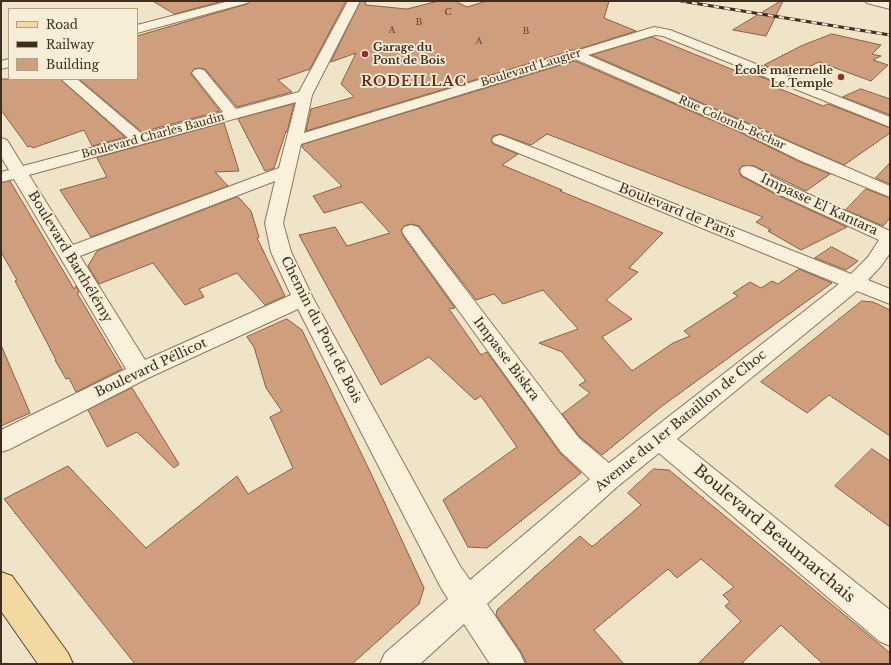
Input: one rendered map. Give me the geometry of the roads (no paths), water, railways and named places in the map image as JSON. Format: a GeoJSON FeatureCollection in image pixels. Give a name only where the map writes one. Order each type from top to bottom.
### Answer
{"type":"FeatureCollection","features":[{"type":"Feature","properties":{"kind":"main road"},"geometry":{"type":"LineString","coordinates":[[1,586],[57,664]]}},
{"type":"Feature","properties":{"kind":"street"},"geometry":{"type":"LineString","coordinates":[[138,29],[243,1]]}},
{"type":"Feature","properties":{"kind":"street","name":"Chemin du Pont de Bois"},"geometry":{"type":"LineString","coordinates":[[354,1],[305,95],[274,223],[282,252],[303,298],[450,576],[509,664]]}},
{"type":"Feature","properties":{"kind":"street"},"geometry":{"type":"LineString","coordinates":[[871,1],[890,5]]}},
{"type":"Feature","properties":{"kind":"street","name":"Boulevard Laugier"},"geometry":{"type":"LineString","coordinates":[[294,141],[574,54],[654,31],[666,33],[890,122]]}},
{"type":"Feature","properties":{"kind":"street","name":"Rue Colomb-Béchar"},"geometry":{"type":"LineString","coordinates":[[574,54],[890,192]]}},
{"type":"Feature","properties":{"kind":"street"},"geometry":{"type":"LineString","coordinates":[[199,73],[233,115]]}},
{"type":"Feature","properties":{"kind":"street"},"geometry":{"type":"LineString","coordinates":[[69,80],[140,140]]}},
{"type":"Feature","properties":{"kind":"street","name":"Boulevard Charles Baudin"},"geometry":{"type":"LineString","coordinates":[[10,174],[305,95]]}},
{"type":"Feature","properties":{"kind":"street","name":"Boulevard de Paris"},"geometry":{"type":"LineString","coordinates":[[500,140],[890,297]]}},
{"type":"Feature","properties":{"kind":"street","name":"Boulevard Barthélémy"},"geometry":{"type":"LineString","coordinates":[[1,143],[10,174],[68,254],[140,372]]}},
{"type":"Feature","properties":{"kind":"street","name":"Impasse El Kantara"},"geometry":{"type":"LineString","coordinates":[[748,170],[780,188],[890,238]]}},
{"type":"Feature","properties":{"kind":"street"},"geometry":{"type":"LineString","coordinates":[[68,254],[287,171]]}},
{"type":"Feature","properties":{"kind":"street","name":"Impasse Biskra"},"geometry":{"type":"LineString","coordinates":[[412,231],[570,445],[608,479]]}},
{"type":"Feature","properties":{"kind":"street","name":"Avenue du 1er Bataillon de Choc"},"geometry":{"type":"LineString","coordinates":[[396,664],[608,479],[854,283],[883,264],[890,238]]}},
{"type":"Feature","properties":{"kind":"street","name":"Boulevard Péllicot"},"geometry":{"type":"LineString","coordinates":[[1,442],[140,372],[303,298]]}},
{"type":"Feature","properties":{"kind":"street","name":"Boulevard Beaumarchais"},"geometry":{"type":"LineString","coordinates":[[658,438],[890,630]]}},
{"type":"Feature","properties":{"kind":"railway"},"geometry":{"type":"LineString","coordinates":[[681,1],[890,35]]}},
{"type":"Feature","properties":{"kind":"place","name":"Garage du Pont de Bois"},"geometry":{"type":"Point","coordinates":[365,54]}},
{"type":"Feature","properties":{"kind":"place","name":"École maternelle Le Temple"},"geometry":{"type":"Point","coordinates":[841,77]}},
{"type":"Feature","properties":{"kind":"district","name":"RODEILLAC"},"geometry":{"type":"Point","coordinates":[414,82]}}]}
